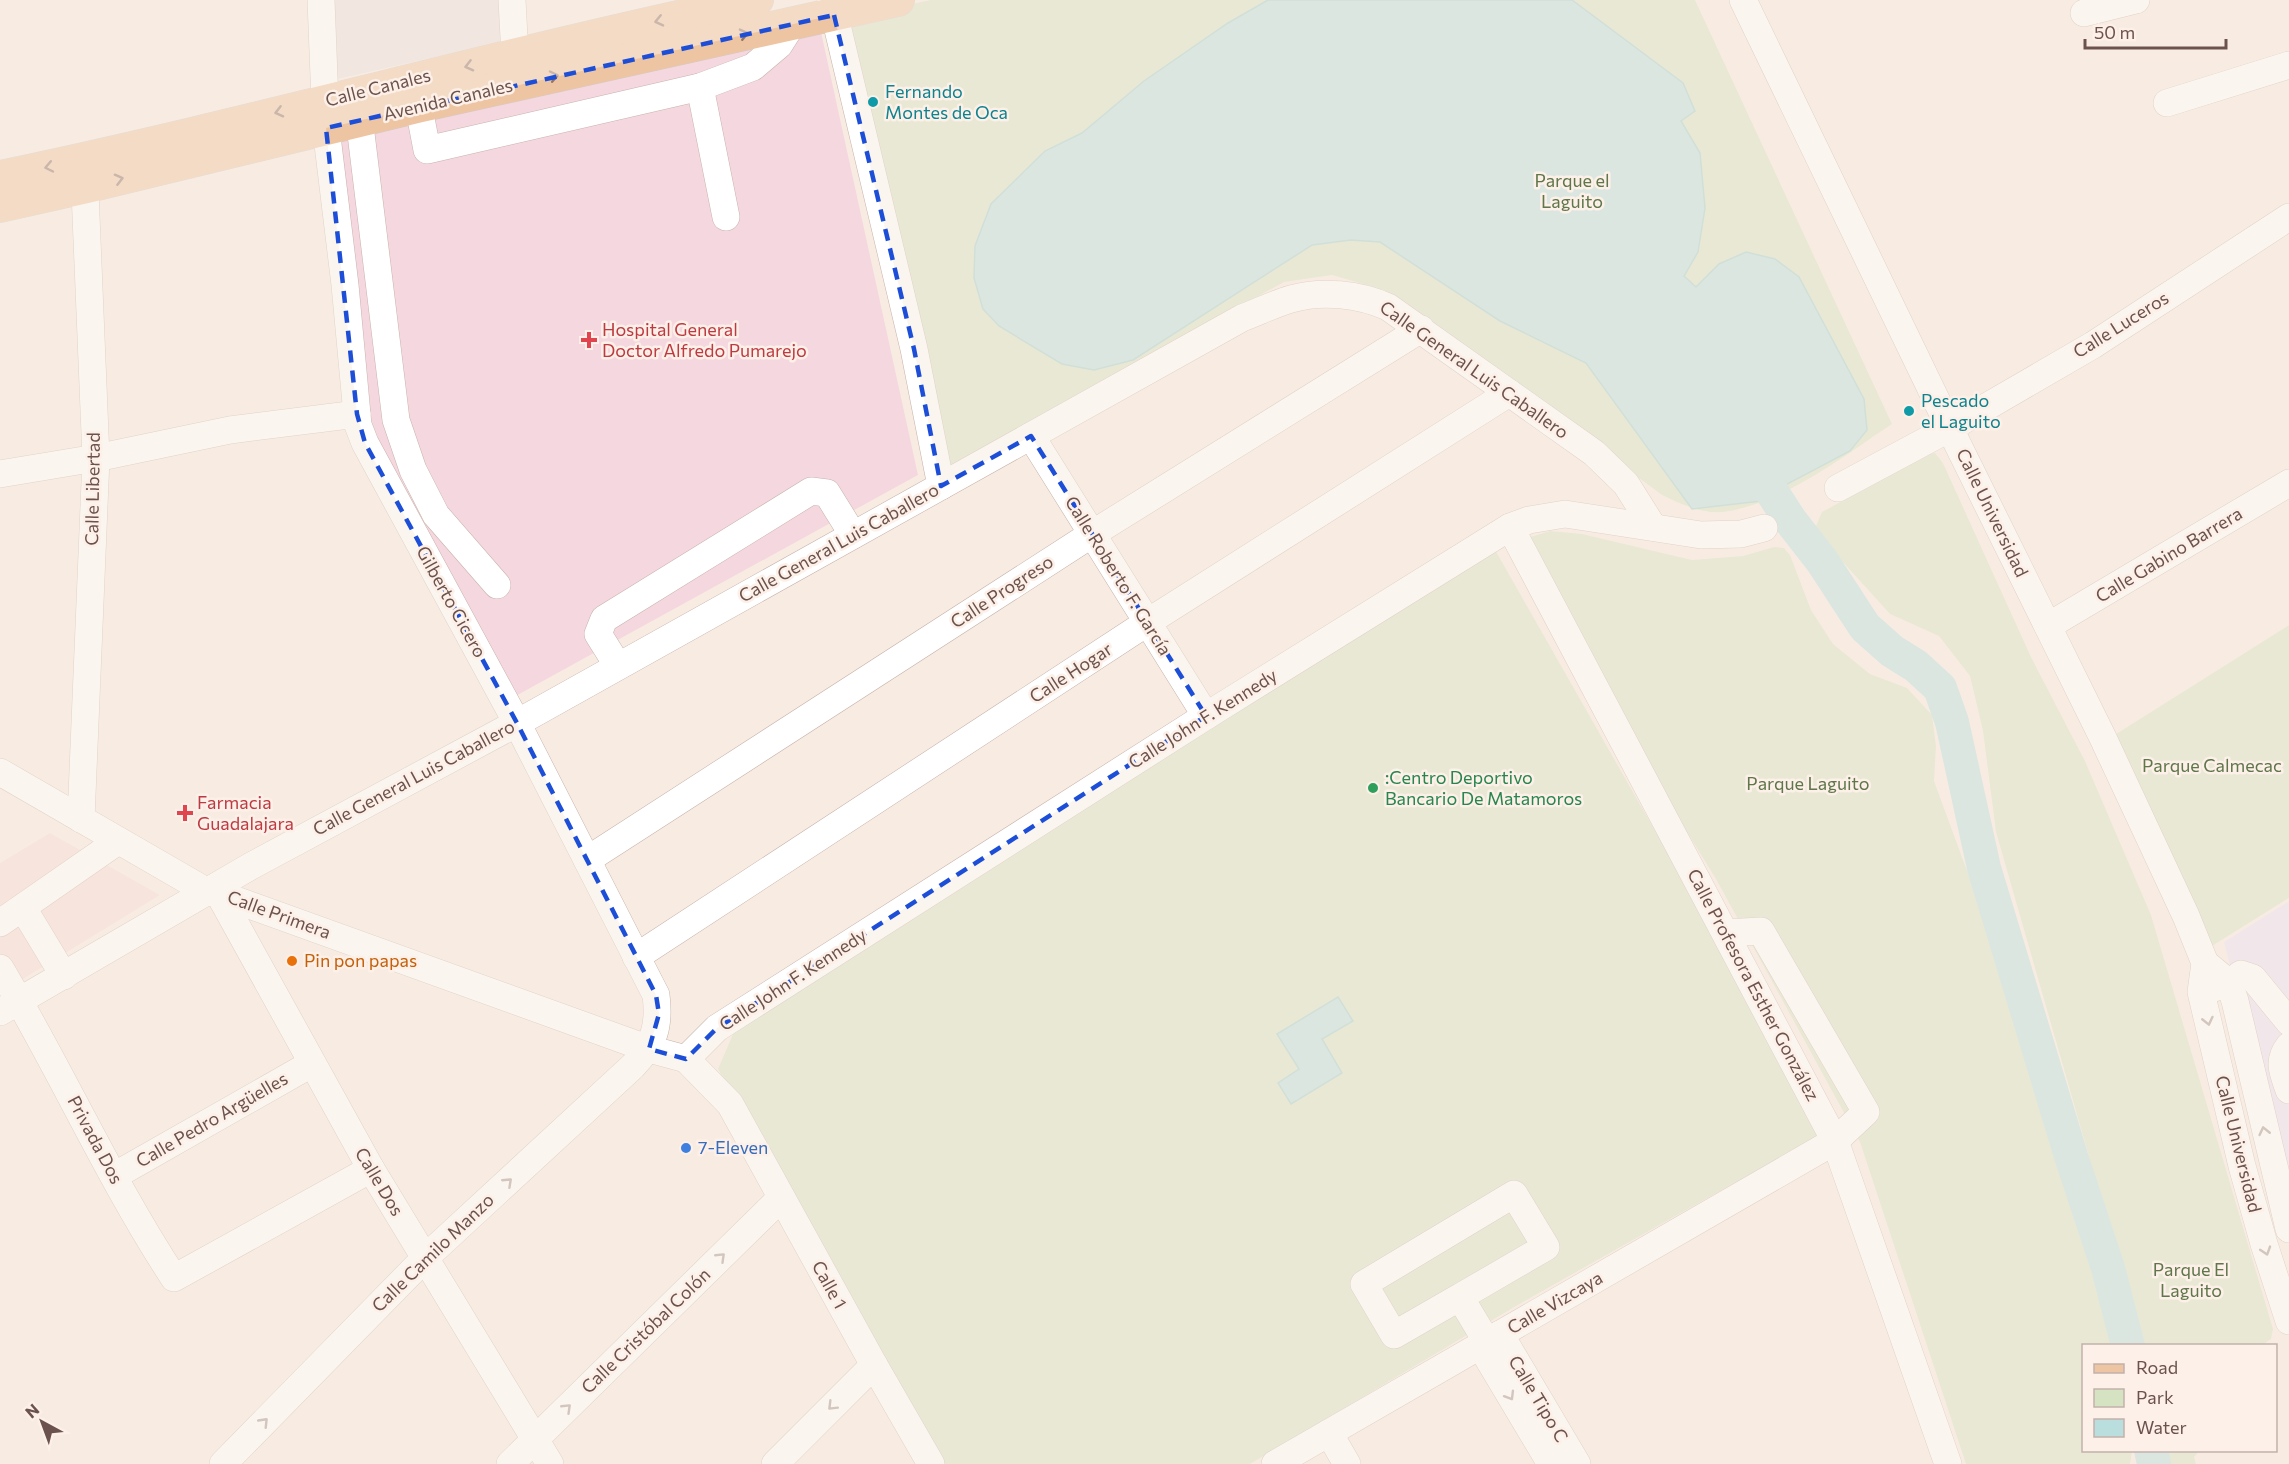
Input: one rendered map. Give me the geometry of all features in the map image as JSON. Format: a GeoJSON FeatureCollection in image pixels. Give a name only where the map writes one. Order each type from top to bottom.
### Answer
{"type":"FeatureCollection","features":[{"type":"Feature","properties":{"kind":"main road","name":"Calle Canales"},"geometry":{"type":"LineString","coordinates":[[0,177],[84,174],[516,69],[709,17],[757,0]]}},
{"type":"Feature","properties":{"kind":"main road"},"geometry":{"type":"LineString","coordinates":[[709,17],[793,23],[832,8],[898,0]]}},
{"type":"Feature","properties":{"kind":"main road"},"geometry":{"type":"LineString","coordinates":[[0,206],[84,174]]}},
{"type":"Feature","properties":{"kind":"street","name":"Gilberto Cicero"},"geometry":{"type":"LineString","coordinates":[[321,0],[325,115],[357,414],[365,443],[517,723],[656,995],[659,1014],[649,1049]]}},
{"type":"Feature","properties":{"kind":"street"},"geometry":{"type":"LineString","coordinates":[[512,0],[516,69]]}},
{"type":"Feature","properties":{"kind":"street","name":"Calle Universidad"},"geometry":{"type":"LineString","coordinates":[[1743,0],[2118,770],[2186,916],[2205,963],[2229,983],[2289,1229]]}},
{"type":"Feature","properties":{"kind":"street"},"geometry":{"type":"LineString","coordinates":[[2084,13],[2136,0]]}},
{"type":"Feature","properties":{"kind":"street"},"geometry":{"type":"LineString","coordinates":[[832,8],[912,340],[941,486]]}},
{"type":"Feature","properties":{"kind":"street"},"geometry":{"type":"LineString","coordinates":[[416,93],[427,150],[700,87],[753,67],[779,45],[793,23]]}},
{"type":"Feature","properties":{"kind":"street"},"geometry":{"type":"LineString","coordinates":[[2167,103],[2289,65]]}},
{"type":"Feature","properties":{"kind":"street"},"geometry":{"type":"LineString","coordinates":[[700,87],[726,218]]}},
{"type":"Feature","properties":{"kind":"street"},"geometry":{"type":"LineString","coordinates":[[358,107],[396,420],[413,470],[436,514],[497,585]]}},
{"type":"Feature","properties":{"kind":"street","name":"Calle Libertad"},"geometry":{"type":"LineString","coordinates":[[81,819],[96,458],[84,174]]}},
{"type":"Feature","properties":{"kind":"street","name":"Calle Luceros"},"geometry":{"type":"LineString","coordinates":[[1838,488],[1950,428],[2093,345],[2289,217]]}},
{"type":"Feature","properties":{"kind":"street","name":"Calle General Luis Caballero"},"geometry":{"type":"LineString","coordinates":[[10,1006],[1242,318],[1291,299],[1318,294],[1351,296],[1375,301],[1421,329],[1594,453],[1626,484],[1653,527]]}},
{"type":"Feature","properties":{"kind":"street","name":"Calle Progreso"},"geometry":{"type":"LineString","coordinates":[[587,860],[1092,534],[1421,329]]}},
{"type":"Feature","properties":{"kind":"street","name":"Calle Hogar"},"geometry":{"type":"LineString","coordinates":[[636,957],[1148,622],[1509,393]]}},
{"type":"Feature","properties":{"kind":"street"},"geometry":{"type":"LineString","coordinates":[[0,474],[96,458],[230,430],[357,414]]}},
{"type":"Feature","properties":{"kind":"street","name":"Calle Roberto F. García"},"geometry":{"type":"LineString","coordinates":[[1031,436],[1206,717]]}},
{"type":"Feature","properties":{"kind":"street","name":"Calle Gabino Barrera"},"geometry":{"type":"LineString","coordinates":[[2048,626],[2289,483]]}},
{"type":"Feature","properties":{"kind":"street"},"geometry":{"type":"LineString","coordinates":[[618,666],[598,634],[604,619],[811,491],[827,492],[853,535]]}},
{"type":"Feature","properties":{"kind":"street","name":"Calle John F. Kennedy"},"geometry":{"type":"LineString","coordinates":[[686,1059],[717,1028],[1510,527],[1529,520],[1565,514],[1701,535],[1742,534],[1764,528]]}},
{"type":"Feature","properties":{"kind":"street","name":"Calle Profesora Esther González"},"geometry":{"type":"LineString","coordinates":[[1510,527],[1835,1141],[1948,1464]]}},
{"type":"Feature","properties":{"kind":"street","name":"Calle Primera"},"geometry":{"type":"LineString","coordinates":[[0,771],[118,841],[213,892],[649,1049],[686,1059]]}},
{"type":"Feature","properties":{"kind":"street"},"geometry":{"type":"LineString","coordinates":[[0,923],[118,841]]}},
{"type":"Feature","properties":{"kind":"street","name":"Calle Dos"},"geometry":{"type":"LineString","coordinates":[[213,892],[371,1169],[550,1464]]}},
{"type":"Feature","properties":{"kind":"street"},"geometry":{"type":"LineString","coordinates":[[22,908],[64,976]]}},
{"type":"Feature","properties":{"kind":"street","name":"Calle Vizcaya"},"geometry":{"type":"LineString","coordinates":[[1275,1464],[1835,1141],[1866,1112],[1761,931],[1726,933]]}},
{"type":"Feature","properties":{"kind":"street","name":"Calle Universidad"},"geometry":{"type":"LineString","coordinates":[[2205,963],[2201,992],[2242,1166],[2289,1321]]}},
{"type":"Feature","properties":{"kind":"street","name":"Privada Dos"},"geometry":{"type":"LineString","coordinates":[[0,968],[10,1006],[174,1278],[371,1169]]}},
{"type":"Feature","properties":{"kind":"street"},"geometry":{"type":"LineString","coordinates":[[2201,992],[2229,983],[2241,974],[2253,978],[2289,1022]]}},
{"type":"Feature","properties":{"kind":"street"},"geometry":{"type":"LineString","coordinates":[[2289,1046],[2282,1054],[2282,1071],[2289,1090]]}},
{"type":"Feature","properties":{"kind":"street","name":"Calle Camilo Manzo"},"geometry":{"type":"LineString","coordinates":[[223,1464],[425,1258],[649,1049]]}},
{"type":"Feature","properties":{"kind":"street","name":"Calle 1"},"geometry":{"type":"LineString","coordinates":[[686,1059],[730,1104],[874,1365],[932,1464]]}},
{"type":"Feature","properties":{"kind":"street","name":"Calle Pedro Argüelles"},"geometry":{"type":"LineString","coordinates":[[114,1176],[311,1064]]}},
{"type":"Feature","properties":{"kind":"street"},"geometry":{"type":"LineString","coordinates":[[2242,1166],[2271,1160]]}},
{"type":"Feature","properties":{"kind":"street"},"geometry":{"type":"LineString","coordinates":[[1514,1194],[1546,1247],[1460,1298],[1394,1335],[1364,1284],[1514,1194]]}},
{"type":"Feature","properties":{"kind":"street","name":"Calle Cristóbal Colón"},"geometry":{"type":"LineString","coordinates":[[510,1464],[781,1198]]}},
{"type":"Feature","properties":{"kind":"street"},"geometry":{"type":"LineString","coordinates":[[1460,1298],[1489,1340]]}},
{"type":"Feature","properties":{"kind":"street","name":"Calle Tipo C"},"geometry":{"type":"LineString","coordinates":[[1489,1340],[1551,1464]]}},
{"type":"Feature","properties":{"kind":"street","name":"Calle Tipo C"},"geometry":{"type":"LineString","coordinates":[[1489,1340],[1577,1464]]}},
{"type":"Feature","properties":{"kind":"street"},"geometry":{"type":"LineString","coordinates":[[775,1464],[874,1365]]}},
{"type":"Feature","properties":{"kind":"street"},"geometry":{"type":"LineString","coordinates":[[1329,1433],[1347,1464]]}},
{"type":"Feature","properties":{"kind":"highlighted area"},"geometry":{"type":"Polygon","coordinates":[[[834,15],[914,349],[941,486],[1031,436],[1206,716],[717,1028],[686,1059],[649,1049],[659,1014],[656,995],[517,723],[365,443],[357,414],[326,128],[834,15]]]}},
{"type":"Feature","properties":{"kind":"shaded area"},"geometry":{"type":"Polygon","coordinates":[[[330,0],[500,0],[502,42],[333,80],[330,0]]]}},
{"type":"Feature","properties":{"kind":"shaded area"},"geometry":{"type":"Polygon","coordinates":[[[819,23],[918,475],[512,698],[373,431],[337,140],[819,23]]]}},
{"type":"Feature","properties":{"kind":"shaded area"},"geometry":{"type":"Polygon","coordinates":[[[50,833],[160,895],[0,993],[0,863],[50,833]]]}},
{"type":"Feature","properties":{"kind":"shaded area"},"geometry":{"type":"Polygon","coordinates":[[[2289,901],[2289,1199],[2224,942],[2289,901]]]}},
{"type":"Feature","properties":{"kind":"green space","name":"Parque el Laguito"},"geometry":{"type":"Polygon","coordinates":[[[931,0],[1695,0],[1892,424],[1833,464],[1767,500],[1745,508],[1723,512],[1699,510],[1662,495],[1384,290],[1332,275],[1284,282],[946,468],[844,18],[931,0]]]}},
{"type":"Feature","properties":{"kind":"green space","name":"Parque El Laguito"},"geometry":{"type":"Polygon","coordinates":[[[1935,453],[1943,463],[2031,657],[2085,761],[2151,915],[2273,1329],[2271,1339],[2264,1344],[2143,1344],[1996,832],[1983,731],[1970,676],[1939,636],[1890,614],[1821,538],[1815,528],[1822,512],[1925,455],[1935,453]]]}},
{"type":"Feature","properties":{"kind":"green space","name":"Parque Laguito"},"geometry":{"type":"Polygon","coordinates":[[[1550,531],[1582,534],[1692,560],[1743,556],[1774,547],[1784,548],[1790,555],[1811,610],[1833,644],[1870,674],[1907,688],[1932,715],[1936,746],[1934,781],[2026,1031],[2046,1120],[2070,1200],[2116,1321],[2121,1344],[2082,1344],[2082,1452],[2132,1452],[2130,1464],[1966,1464],[1860,1142],[1716,879],[1637,751],[1527,538],[1550,531]]]}},
{"type":"Feature","properties":{"kind":"green space","name":":Centro Deportivo Bancario De Matamoros"},"geometry":{"type":"Polygon","coordinates":[[[1494,548],[1826,1131],[1516,1306],[1250,1464],[943,1464],[718,1069],[736,1027],[1494,548]]]}},
{"type":"Feature","properties":{"kind":"green space","name":"Parque Calmecac"},"geometry":{"type":"Polygon","coordinates":[[[2289,625],[2289,898],[2212,946],[2113,736],[2289,625]]]}},
{"type":"Feature","properties":{"kind":"green space"},"geometry":{"type":"Polygon","coordinates":[[[2157,1452],[2198,1452],[2194,1457],[2196,1464],[2157,1464],[2157,1452]]]}},
{"type":"Feature","properties":{"kind":"water","name":"Parque el Laguito"},"geometry":{"type":"Polygon","coordinates":[[[1268,0],[1572,0],[1683,83],[1695,111],[1681,121],[1700,153],[1705,208],[1698,252],[1684,276],[1696,287],[1719,264],[1746,252],[1775,259],[1799,277],[1864,399],[1867,430],[1850,451],[1772,492],[1761,501],[1692,509],[1586,363],[1500,321],[1380,242],[1351,240],[1312,245],[1133,360],[1094,370],[1062,364],[999,326],[983,309],[974,278],[975,246],[991,204],[1045,151],[1082,133],[1144,81],[1228,23],[1268,0]]]}},
{"type":"Feature","properties":{"kind":"water"},"geometry":{"type":"Polygon","coordinates":[[[1338,997],[1353,1021],[1322,1039],[1342,1073],[1291,1104],[1278,1083],[1299,1069],[1277,1034],[1338,997]]]}},
{"type":"Feature","properties":{"kind":"waterway"},"geometry":{"type":"LineString","coordinates":[[1772,492],[1790,520],[1822,561],[1865,627],[1892,651],[1916,666],[1940,688],[1952,722],[1984,868],[2071,1156],[2108,1268],[2127,1344]]}},
{"type":"Feature","properties":{"kind":"waterway"},"geometry":{"type":"LineString","coordinates":[[2151,1452],[2154,1464]]}},
{"type":"Feature","properties":{"kind":"place","name":"Fernando Montes de Oca"},"geometry":{"type":"Point","coordinates":[873,102]}},
{"type":"Feature","properties":{"kind":"place","name":"Hospital General Doctor Alfredo Pumarejo"},"geometry":{"type":"Point","coordinates":[589,340]}},
{"type":"Feature","properties":{"kind":"place","name":"Pescado el Laguito"},"geometry":{"type":"Point","coordinates":[1909,411]}},
{"type":"Feature","properties":{"kind":"place","name":":Centro Deportivo Bancario De Matamoros"},"geometry":{"type":"Point","coordinates":[1373,788]}},
{"type":"Feature","properties":{"kind":"place","name":"Farmacia Guadalajara"},"geometry":{"type":"Point","coordinates":[185,813]}},
{"type":"Feature","properties":{"kind":"place","name":"Pin pon papas"},"geometry":{"type":"Point","coordinates":[292,961]}},
{"type":"Feature","properties":{"kind":"place","name":"7-Eleven"},"geometry":{"type":"Point","coordinates":[686,1148]}}]}
